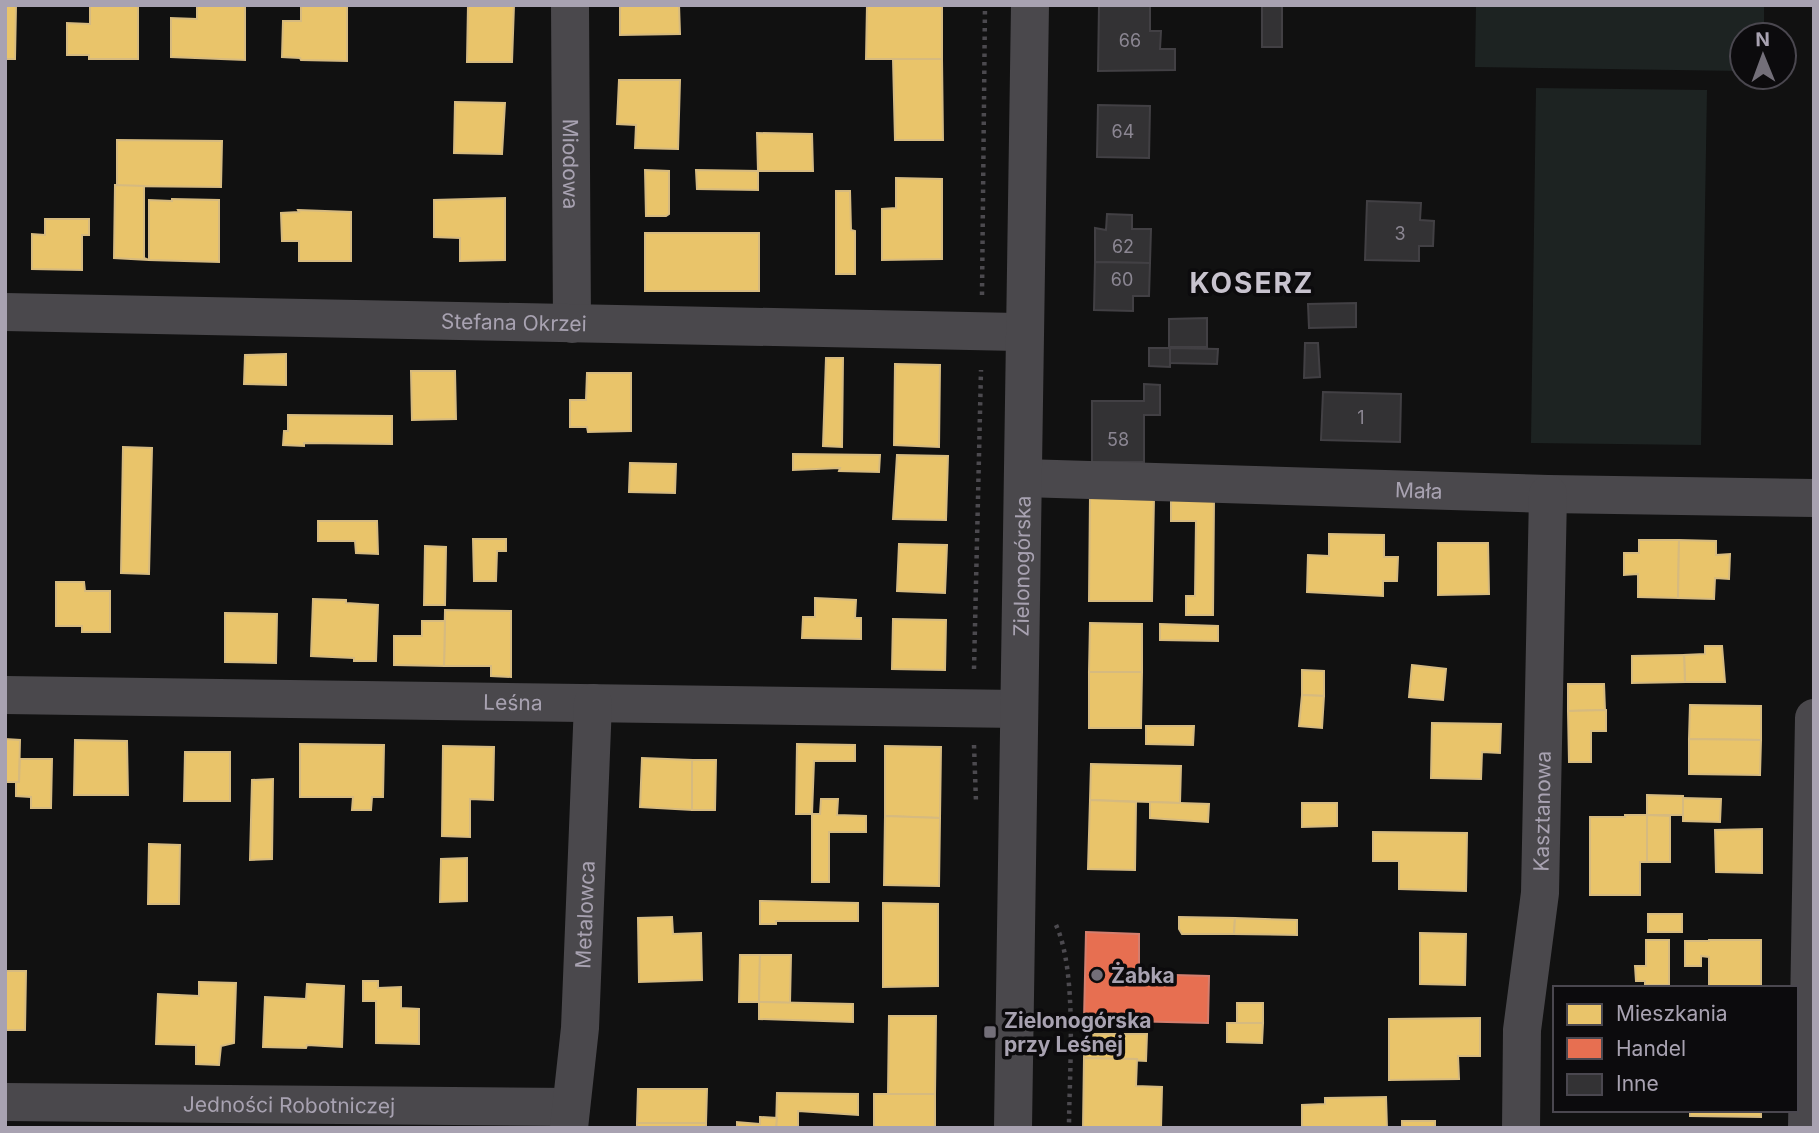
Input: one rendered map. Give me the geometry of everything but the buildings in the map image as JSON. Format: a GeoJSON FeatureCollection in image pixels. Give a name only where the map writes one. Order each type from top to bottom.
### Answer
{"type":"FeatureCollection","features":[{"type":"Feature","properties":{"kind":"street","name":"Miodowa"},"geometry":{"type":"LineString","coordinates":[[570,5],[572,324]]}},
{"type":"Feature","properties":{"kind":"street","name":"Zielonogórska"},"geometry":{"type":"LineString","coordinates":[[1013,1128],[1030,5]]}},
{"type":"Feature","properties":{"kind":"street","name":"Stefana Okrzei"},"geometry":{"type":"LineString","coordinates":[[5,312],[1024,332]]}},
{"type":"Feature","properties":{"kind":"street","name":"Mała"},"geometry":{"type":"LineString","coordinates":[[1023,478],[1548,494],[1814,498]]}},
{"type":"Feature","properties":{"kind":"street","name":"Kasztanowa"},"geometry":{"type":"LineString","coordinates":[[1521,1128],[1522,1030],[1540,893],[1548,494]]}},
{"type":"Feature","properties":{"kind":"street","name":"Leśna"},"geometry":{"type":"LineString","coordinates":[[5,695],[1019,709]]}},
{"type":"Feature","properties":{"kind":"street","name":"Metalowca"},"geometry":{"type":"LineString","coordinates":[[570,1117],[580,1028],[593,703]]}},
{"type":"Feature","properties":{"kind":"street"},"geometry":{"type":"LineString","coordinates":[[1807,1128],[1814,718]]}},
{"type":"Feature","properties":{"kind":"street","name":"Jedności Robotniczej"},"geometry":{"type":"LineString","coordinates":[[5,1102],[570,1117]]}},
{"type":"Feature","properties":{"kind":"path"},"geometry":{"type":"LineString","coordinates":[[976,808],[974,708],[982,331],[985,5]]}},
{"type":"Feature","properties":{"kind":"shaded area"},"geometry":{"type":"Polygon","coordinates":[[[1476,5],[1764,5],[1764,21],[1728,21],[1728,71],[1475,67],[1476,5]]]}},
{"type":"Feature","properties":{"kind":"shaded area"},"geometry":{"type":"Polygon","coordinates":[[[1536,88],[1707,90],[1701,445],[1531,443],[1536,88]]]}},
{"type":"Feature","properties":{"kind":"place","name":"Żabka"},"geometry":{"type":"Point","coordinates":[1097,975]}},
{"type":"Feature","properties":{"kind":"place","name":"Zielonogórska przy Leśnej"},"geometry":{"type":"Point","coordinates":[990,1032]}},
{"type":"Feature","properties":{"kind":"district","name":"KOSERZ"},"geometry":{"type":"Point","coordinates":[1252,283]}}]}
